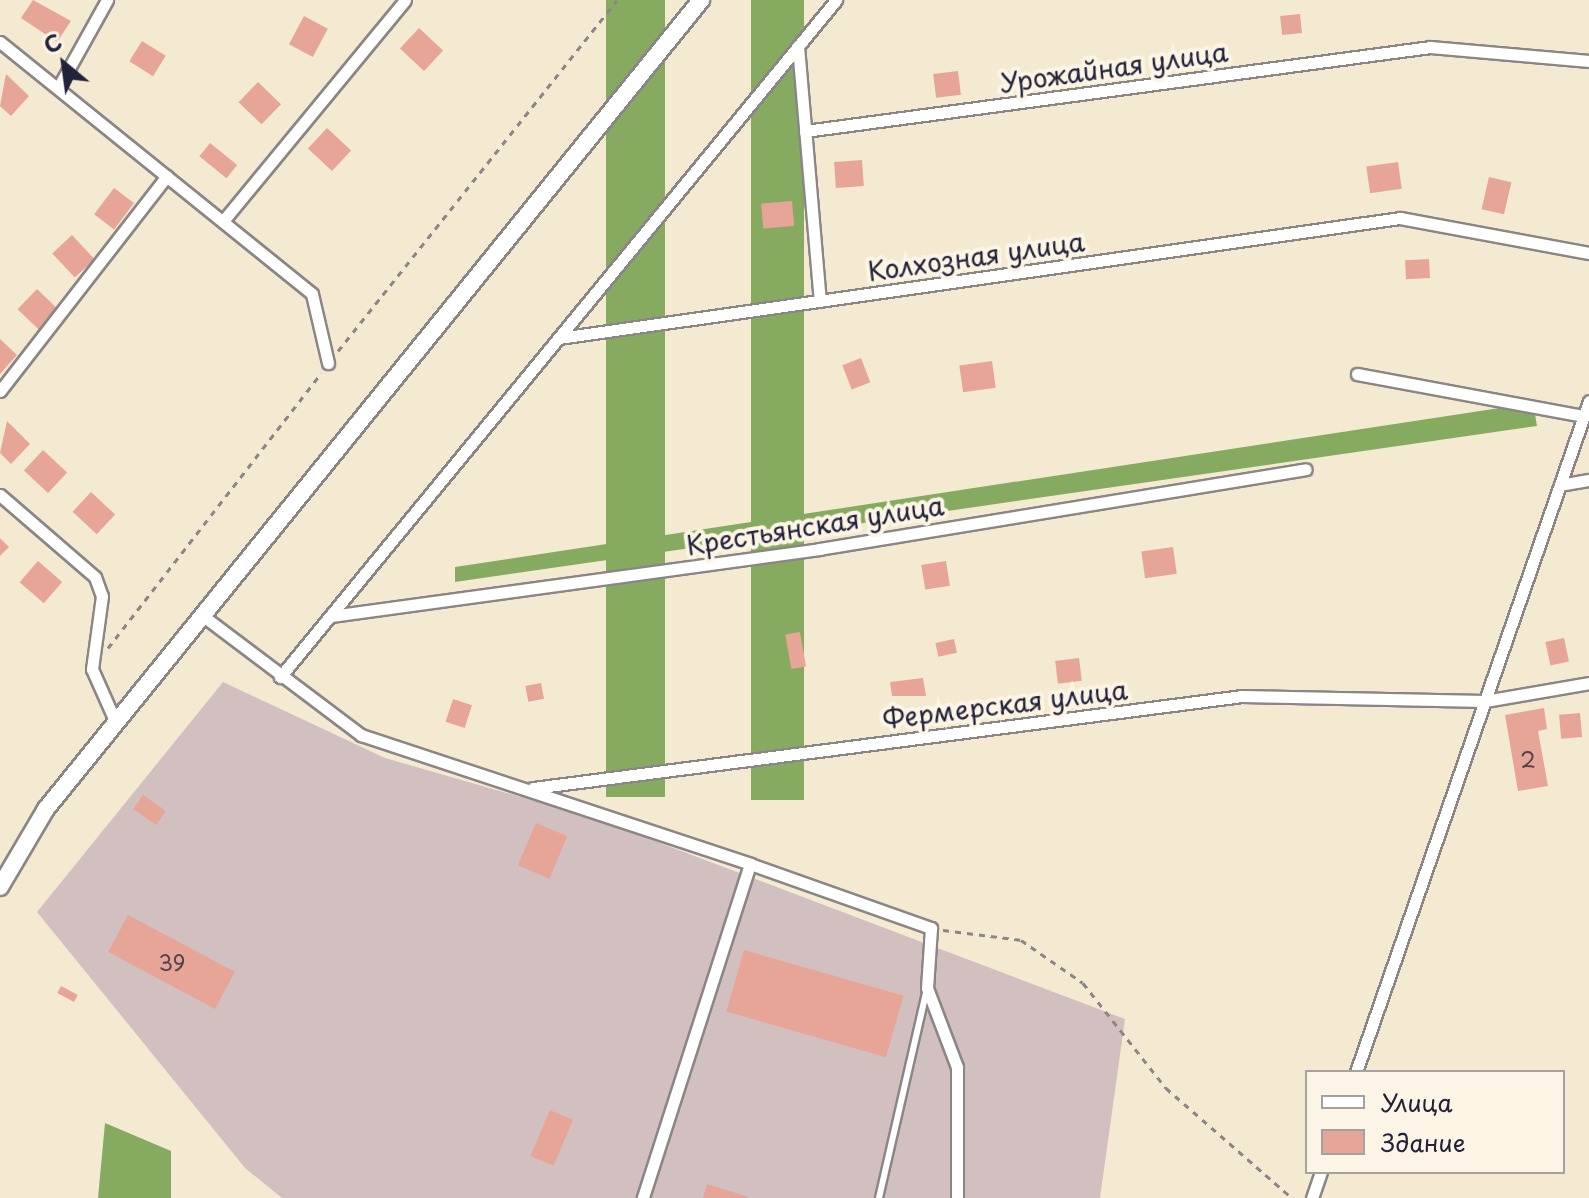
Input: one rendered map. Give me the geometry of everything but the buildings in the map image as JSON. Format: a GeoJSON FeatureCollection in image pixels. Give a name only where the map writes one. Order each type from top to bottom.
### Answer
{"type":"FeatureCollection","features":[{"type":"Feature","properties":{"kind":"street"},"geometry":{"type":"LineString","coordinates":[[58,88],[107,0]]}},
{"type":"Feature","properties":{"kind":"street"},"geometry":{"type":"LineString","coordinates":[[223,221],[405,0]]}},
{"type":"Feature","properties":{"kind":"street"},"geometry":{"type":"LineString","coordinates":[[0,887],[46,809],[701,0]]}},
{"type":"Feature","properties":{"kind":"street"},"geometry":{"type":"LineString","coordinates":[[280,677],[836,0]]}},
{"type":"Feature","properties":{"kind":"street"},"geometry":{"type":"LineString","coordinates":[[0,42],[312,294],[328,363]]}},
{"type":"Feature","properties":{"kind":"street"},"geometry":{"type":"LineString","coordinates":[[798,46],[820,301]]}},
{"type":"Feature","properties":{"kind":"street","name":"Урожайная улица"},"geometry":{"type":"LineString","coordinates":[[805,131],[1430,47],[1589,61]]}},
{"type":"Feature","properties":{"kind":"street"},"geometry":{"type":"LineString","coordinates":[[0,391],[167,176]]}},
{"type":"Feature","properties":{"kind":"street","name":"Колхозная улица"},"geometry":{"type":"LineString","coordinates":[[559,338],[1400,218],[1589,253]]}},
{"type":"Feature","properties":{"kind":"street"},"geometry":{"type":"LineString","coordinates":[[1357,374],[1584,416]]}},
{"type":"Feature","properties":{"kind":"street"},"geometry":{"type":"LineString","coordinates":[[1357,1070],[1589,401]]}},
{"type":"Feature","properties":{"kind":"street","name":"Крестьянская улица"},"geometry":{"type":"LineString","coordinates":[[331,616],[819,549],[1305,469]]}},
{"type":"Feature","properties":{"kind":"street"},"geometry":{"type":"LineString","coordinates":[[1560,485],[1589,480]]}},
{"type":"Feature","properties":{"kind":"street"},"geometry":{"type":"LineString","coordinates":[[0,495],[95,577],[102,596],[92,669],[116,723]]}},
{"type":"Feature","properties":{"kind":"street"},"geometry":{"type":"LineString","coordinates":[[203,616],[280,677],[361,735],[533,788],[931,928],[927,988],[957,1067],[957,1198]]}},
{"type":"Feature","properties":{"kind":"street","name":"Фермерская улица"},"geometry":{"type":"LineString","coordinates":[[533,788],[1242,696],[1485,701],[1589,683]]}},
{"type":"Feature","properties":{"kind":"street"},"geometry":{"type":"LineString","coordinates":[[643,1198],[750,864]]}},
{"type":"Feature","properties":{"kind":"street"},"geometry":{"type":"LineString","coordinates":[[1312,1198],[1320,1174]]}},
{"type":"Feature","properties":{"kind":"lane"},"geometry":{"type":"LineString","coordinates":[[879,1198],[927,988]]}},
{"type":"Feature","properties":{"kind":"path"},"geometry":{"type":"LineString","coordinates":[[92,669],[328,363],[617,0]]}},
{"type":"Feature","properties":{"kind":"path"},"geometry":{"type":"LineString","coordinates":[[931,928],[1021,940],[1083,983],[1166,1088],[1292,1198]]}},
{"type":"Feature","properties":{"kind":"shaded area"},"geometry":{"type":"Polygon","coordinates":[[[223,682],[385,758],[594,818],[1125,1019],[1100,1198],[282,1198],[245,1168],[37,912],[223,682]]]}},
{"type":"Feature","properties":{"kind":"green space"},"geometry":{"type":"Polygon","coordinates":[[[606,0],[665,0],[665,797],[606,797],[606,0]]]}},
{"type":"Feature","properties":{"kind":"green space"},"geometry":{"type":"Polygon","coordinates":[[[751,0],[804,0],[804,800],[751,800],[751,0]]]}},
{"type":"Feature","properties":{"kind":"green space"},"geometry":{"type":"Polygon","coordinates":[[[1533,403],[1537,426],[455,582],[455,567],[1533,403]]]}},
{"type":"Feature","properties":{"kind":"green space"},"geometry":{"type":"Polygon","coordinates":[[[105,1123],[171,1151],[171,1198],[98,1198],[105,1123]]]}}]}
